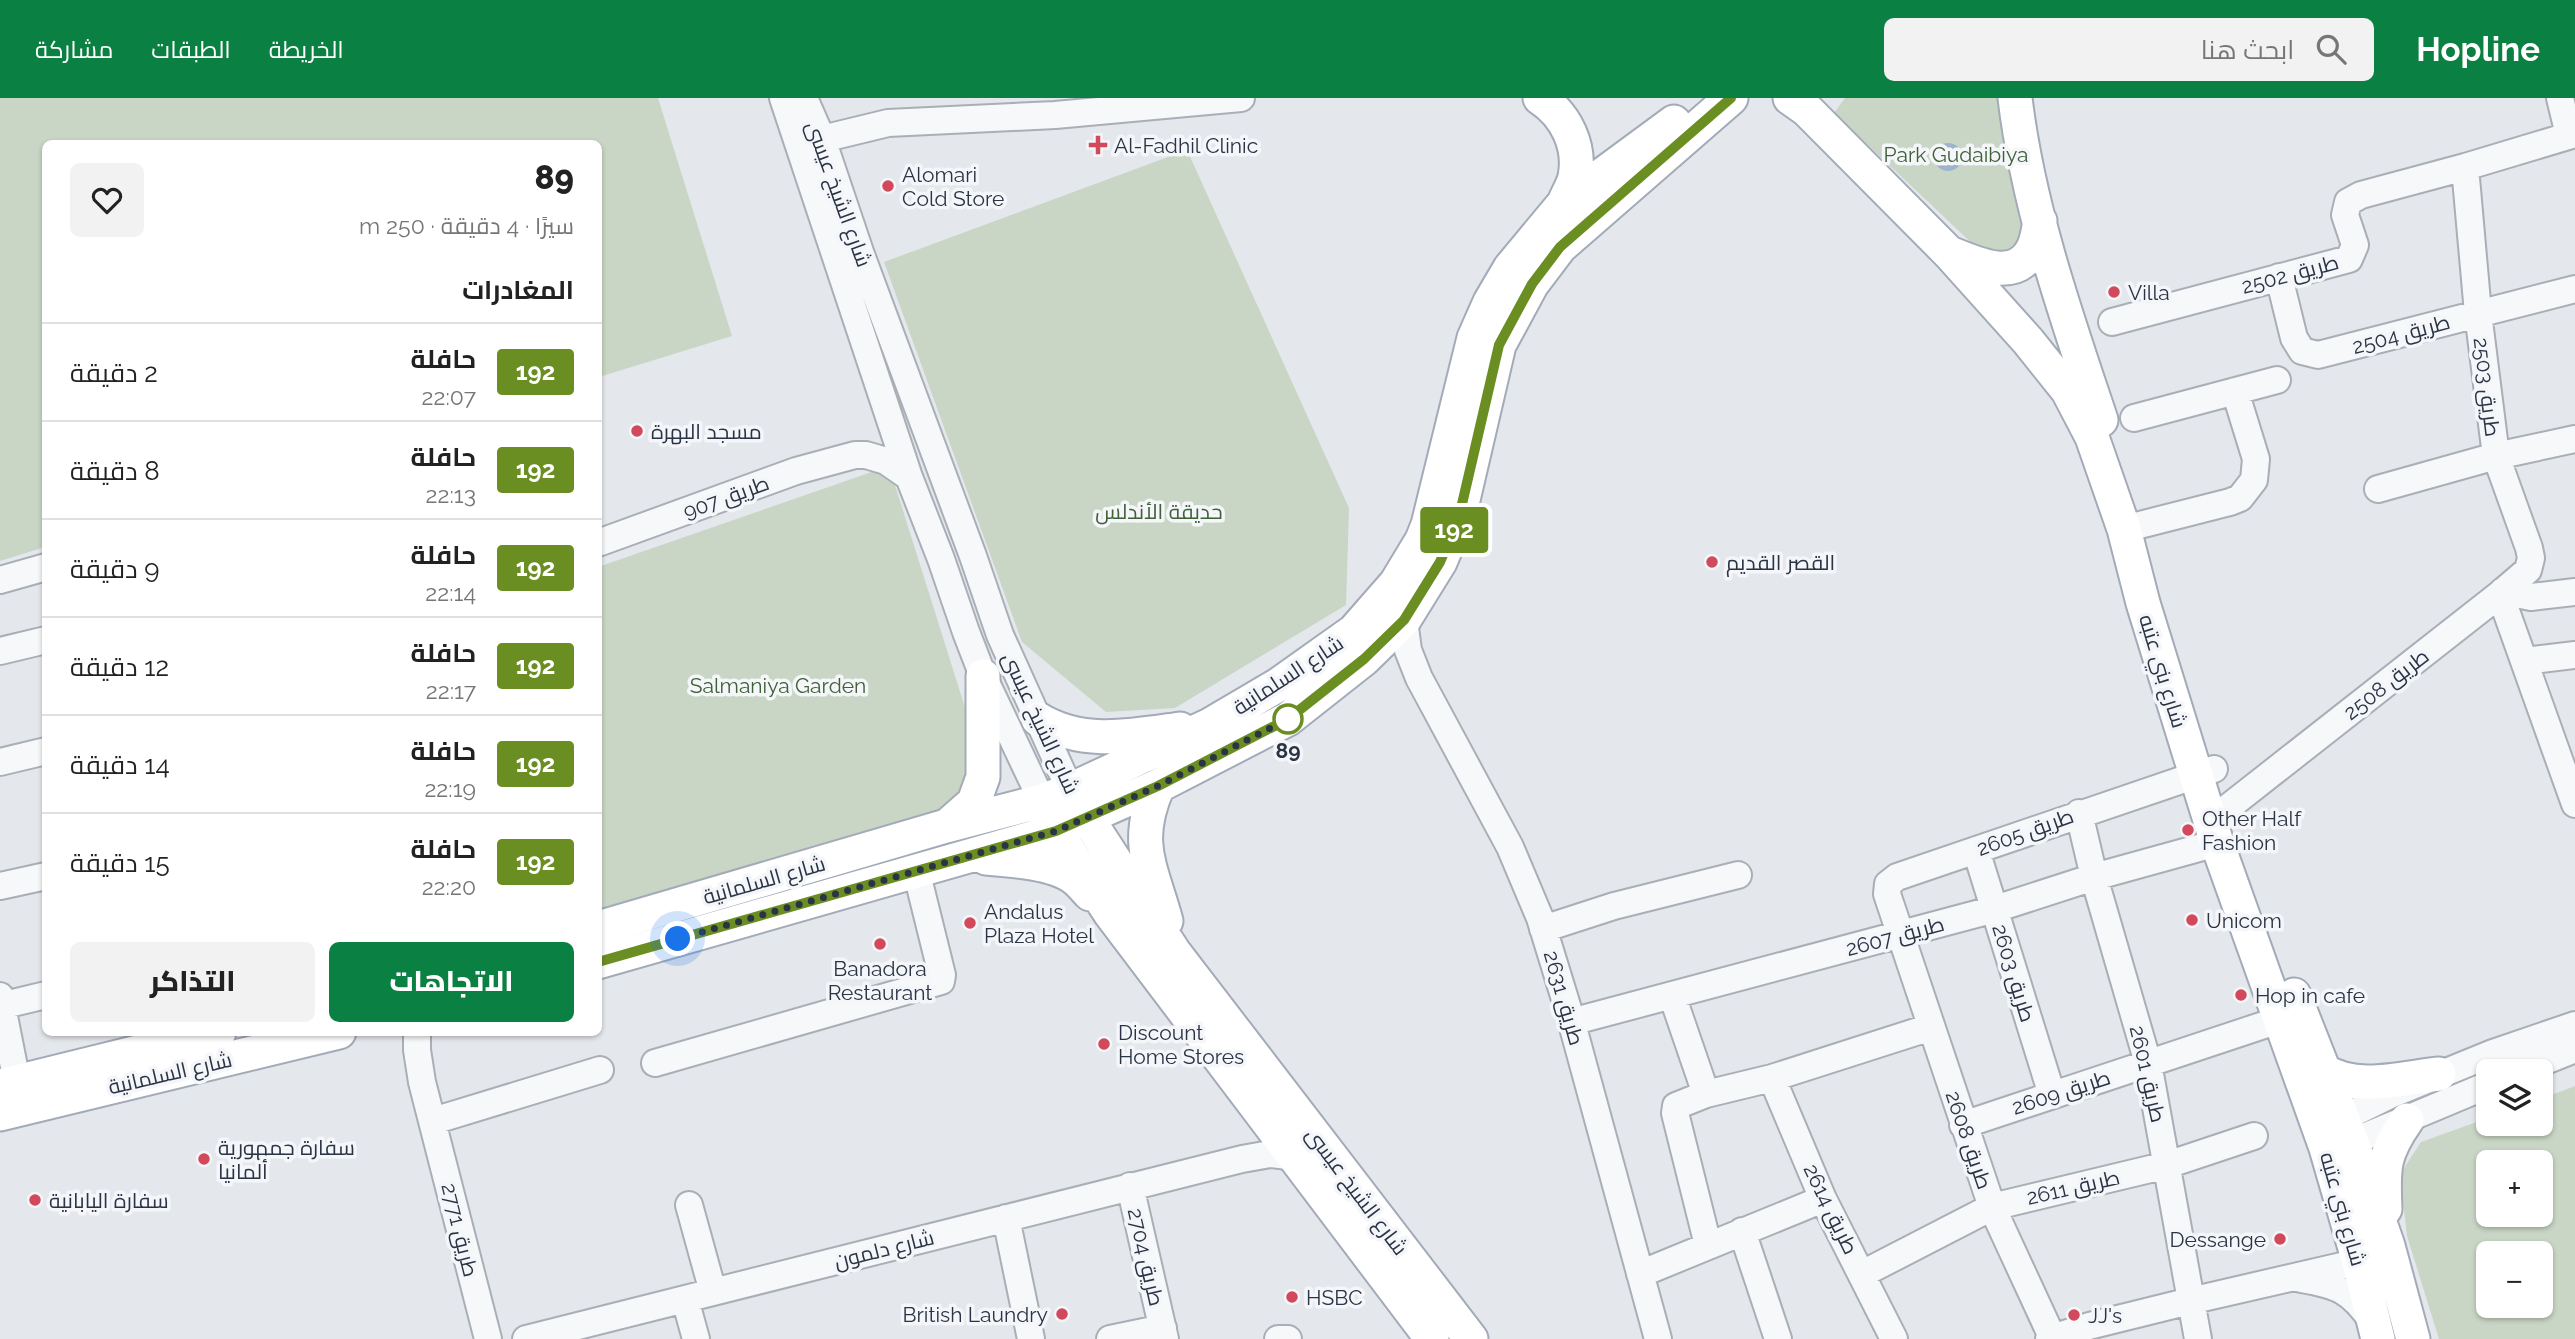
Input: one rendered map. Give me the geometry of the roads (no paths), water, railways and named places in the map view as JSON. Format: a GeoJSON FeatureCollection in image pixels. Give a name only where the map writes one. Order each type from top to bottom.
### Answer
{"type":"FeatureCollection","features":[{"type":"Feature","properties":{"kind":"main road"},"geometry":{"type":"LineString","coordinates":[[1541,98],[1558,113],[1574,141],[1574,177],[1564,203]]}},
{"type":"Feature","properties":{"kind":"main road","name":"شارع السلمانية"},"geometry":{"type":"LineString","coordinates":[[602,961],[963,857],[1064,810],[1278,685],[1354,631],[1396,583],[1422,540],[1474,338],[1490,302],[1510,268],[1564,203],[1703,98]]}},
{"type":"Feature","properties":{"kind":"main road","name":"شارع السلمانية"},"geometry":{"type":"LineString","coordinates":[[602,927],[947,825],[1064,810],[1158,786],[1288,719],[1364,659],[1404,620],[1440,562],[1455,527],[1499,345],[1532,284],[1569,239],[1731,98]]}},
{"type":"Feature","properties":{"kind":"main road","name":"شارع بني عتبه"},"geometry":{"type":"LineString","coordinates":[[1790,98],[1807,110],[1949,253],[2028,341],[2068,391],[2133,527]]}},
{"type":"Feature","properties":{"kind":"main road","name":"شارع بني عتبه"},"geometry":{"type":"LineString","coordinates":[[2015,98],[2040,221],[2133,527],[2143,603],[2204,772],[2217,823],[2279,1020],[2334,1137],[2374,1254],[2413,1339]]}},
{"type":"Feature","properties":{"kind":"main road"},"geometry":{"type":"LineString","coordinates":[[1949,253],[1988,267],[2005,269],[2019,265],[2030,254],[2040,221]]}},
{"type":"Feature","properties":{"kind":"main road"},"geometry":{"type":"LineString","coordinates":[[947,825],[974,802],[983,777],[983,676]]}},
{"type":"Feature","properties":{"kind":"main road"},"geometry":{"type":"LineString","coordinates":[[1038,719],[1054,729],[1104,738],[1210,725]]}},
{"type":"Feature","properties":{"kind":"main road"},"geometry":{"type":"LineString","coordinates":[[1158,786],[1149,806],[1145,845],[1174,952]]}},
{"type":"Feature","properties":{"kind":"main road","name":"شارع الشيخ عيسى"},"geometry":{"type":"LineString","coordinates":[[1064,810],[1110,913],[1432,1339]]}},
{"type":"Feature","properties":{"kind":"main road","name":"شارع الشيخ عيسى"},"geometry":{"type":"LineString","coordinates":[[1064,810],[1471,1339]]}},
{"type":"Feature","properties":{"kind":"main road","name":"شارع بني عتبه"},"geometry":{"type":"LineString","coordinates":[[2217,823],[2248,879],[2323,1070],[2334,1137]]}},
{"type":"Feature","properties":{"kind":"main road"},"geometry":{"type":"LineString","coordinates":[[963,857],[1017,860],[1073,877],[1110,913]]}},
{"type":"Feature","properties":{"kind":"main road","name":"شارع السلمانية"},"geometry":{"type":"LineString","coordinates":[[8,1084],[195,1036]]}},
{"type":"Feature","properties":{"kind":"main road","name":"شارع السلمانية"},"geometry":{"type":"LineString","coordinates":[[0,1114],[322,1036]]}},
{"type":"Feature","properties":{"kind":"main road"},"geometry":{"type":"LineString","coordinates":[[2323,1070],[2333,1077],[2357,1083],[2439,1074]]}},
{"type":"Feature","properties":{"kind":"main road"},"geometry":{"type":"LineString","coordinates":[[2382,1333],[2378,1277],[2372,1268],[2383,1171],[2393,1141],[2407,1120]]}},
{"type":"Feature","properties":{"kind":"street","name":"شارع الشيخ عيسى"},"geometry":{"type":"LineString","coordinates":[[783,98],[812,150],[860,253],[1000,635],[1038,719],[1064,810]]}},
{"type":"Feature","properties":{"kind":"street","name":"شارع الشيخ عيسى"},"geometry":{"type":"LineString","coordinates":[[804,98],[812,150],[909,477],[983,676],[1064,810]]}},
{"type":"Feature","properties":{"kind":"street"},"geometry":{"type":"LineString","coordinates":[[804,98],[817,112],[836,120],[888,123],[1069,114],[1241,98]]}},
{"type":"Feature","properties":{"kind":"street","name":"طريق 2502"},"geometry":{"type":"LineString","coordinates":[[2112,322],[2349,259],[2355,246],[2345,215],[2348,202],[2361,195],[2572,134],[2560,98]]}},
{"type":"Feature","properties":{"kind":"street"},"geometry":{"type":"LineString","coordinates":[[812,150],[942,122]]}},
{"type":"Feature","properties":{"kind":"street"},"geometry":{"type":"LineString","coordinates":[[812,150],[888,123]]}},
{"type":"Feature","properties":{"kind":"street","name":"طريق 2503"},"geometry":{"type":"LineString","coordinates":[[2465,167],[2478,313],[2496,456],[2531,558],[2528,570],[2502,592]]}},
{"type":"Feature","properties":{"kind":"street","name":"طريق 2504"},"geometry":{"type":"LineString","coordinates":[[2279,277],[2294,338],[2302,351],[2318,355],[2575,289]]}},
{"type":"Feature","properties":{"kind":"street"},"geometry":{"type":"LineString","coordinates":[[2134,418],[2277,380]]}},
{"type":"Feature","properties":{"kind":"street"},"geometry":{"type":"LineString","coordinates":[[2133,527],[2230,502],[2248,490],[2254,481],[2256,459],[2235,391]]}},
{"type":"Feature","properties":{"kind":"street"},"geometry":{"type":"LineString","coordinates":[[898,439],[913,446],[926,460],[953,529],[973,556]]}},
{"type":"Feature","properties":{"kind":"street","name":"طريق 907"},"geometry":{"type":"LineString","coordinates":[[855,455],[868,446],[898,439]]}},
{"type":"Feature","properties":{"kind":"street"},"geometry":{"type":"LineString","coordinates":[[2378,489],[2496,456],[2575,439]]}},
{"type":"Feature","properties":{"kind":"street","name":"طريق 907"},"geometry":{"type":"LineString","coordinates":[[602,542],[796,471],[855,455],[886,461],[909,477]]}},
{"type":"Feature","properties":{"kind":"street"},"geometry":{"type":"LineString","coordinates":[[0,580],[42,568]]}},
{"type":"Feature","properties":{"kind":"street"},"geometry":{"type":"LineString","coordinates":[[2575,592],[2531,597],[2502,592],[2575,804]]}},
{"type":"Feature","properties":{"kind":"street","name":"طريق 2508"},"geometry":{"type":"LineString","coordinates":[[2217,823],[2502,592]]}},
{"type":"Feature","properties":{"kind":"street","name":"طريق 2631"},"geometry":{"type":"LineString","coordinates":[[1404,620],[1408,650],[1419,678],[1510,847],[1543,929],[1571,1021],[1658,1339]]}},
{"type":"Feature","properties":{"kind":"street"},"geometry":{"type":"LineString","coordinates":[[0,651],[42,641]]}},
{"type":"Feature","properties":{"kind":"street"},"geometry":{"type":"LineString","coordinates":[[2525,661],[2575,655]]}},
{"type":"Feature","properties":{"kind":"street"},"geometry":{"type":"LineString","coordinates":[[1364,659],[1400,664],[1419,678]]}},
{"type":"Feature","properties":{"kind":"street"},"geometry":{"type":"LineString","coordinates":[[0,762],[42,752]]}},
{"type":"Feature","properties":{"kind":"street","name":"طريق 2605"},"geometry":{"type":"LineString","coordinates":[[1900,934],[1886,894],[1888,884],[1897,877],[2204,772]]}},
{"type":"Feature","properties":{"kind":"street","name":"طريق 2601"},"geometry":{"type":"LineString","coordinates":[[2079,813],[2094,877],[2148,1063],[2198,1339]]}},
{"type":"Feature","properties":{"kind":"street","name":"طريق 2607"},"geometry":{"type":"LineString","coordinates":[[1571,1021],[1994,909],[2094,877],[2217,823]]}},
{"type":"Feature","properties":{"kind":"street","name":"طريق 2603"},"geometry":{"type":"LineString","coordinates":[[1976,850],[2052,1095]]}},
{"type":"Feature","properties":{"kind":"street"},"geometry":{"type":"LineString","coordinates":[[655,1063],[941,981],[942,975],[916,870]]}},
{"type":"Feature","properties":{"kind":"street"},"geometry":{"type":"LineString","coordinates":[[1543,929],[1614,906],[1738,875]]}},
{"type":"Feature","properties":{"kind":"street"},"geometry":{"type":"LineString","coordinates":[[0,887],[42,877]]}},
{"type":"Feature","properties":{"kind":"street","name":"طريق 2608"},"geometry":{"type":"LineString","coordinates":[[1900,934],[1992,1207],[2052,1338]]}},
{"type":"Feature","properties":{"kind":"street"},"geometry":{"type":"LineString","coordinates":[[1672,995],[1706,1094]]}},
{"type":"Feature","properties":{"kind":"street"},"geometry":{"type":"LineString","coordinates":[[8,1084],[1,1003],[42,996]]}},
{"type":"Feature","properties":{"kind":"street","name":"طريق 2609"},"geometry":{"type":"LineString","coordinates":[[1963,1125],[2279,1020]]}},
{"type":"Feature","properties":{"kind":"street"},"geometry":{"type":"LineString","coordinates":[[2334,1137],[2439,1074],[2575,1025]]}},
{"type":"Feature","properties":{"kind":"street"},"geometry":{"type":"LineString","coordinates":[[1708,1245],[1675,1113],[1676,1106],[1706,1094],[1772,1078],[1931,1027]]}},
{"type":"Feature","properties":{"kind":"street","name":"طريق 2771"},"geometry":{"type":"LineString","coordinates":[[417,1036],[418,1064],[488,1339]]}},
{"type":"Feature","properties":{"kind":"street"},"geometry":{"type":"LineString","coordinates":[[2550,1059],[2575,1049]]}},
{"type":"Feature","properties":{"kind":"street"},"geometry":{"type":"LineString","coordinates":[[433,1121],[600,1070]]}},
{"type":"Feature","properties":{"kind":"street","name":"طريق 2614"},"geometry":{"type":"LineString","coordinates":[[1772,1078],[1823,1199],[1894,1339]]}},
{"type":"Feature","properties":{"kind":"street"},"geometry":{"type":"LineString","coordinates":[[2334,1137],[2407,1120],[2476,1090]]}},
{"type":"Feature","properties":{"kind":"street"},"geometry":{"type":"LineString","coordinates":[[1242,1158],[1256,1136],[1257,1105]]}},
{"type":"Feature","properties":{"kind":"street","name":"طريق 2611"},"geometry":{"type":"LineString","coordinates":[[1862,1275],[1992,1207],[2167,1165],[2254,1136]]}},
{"type":"Feature","properties":{"kind":"street","name":"شارع دلمون"},"geometry":{"type":"LineString","coordinates":[[526,1339],[1242,1158],[1270,1154],[1296,1157]]}},
{"type":"Feature","properties":{"kind":"street","name":"طريق 2704"},"geometry":{"type":"LineString","coordinates":[[1110,1339],[1164,1333],[1130,1186]]}},
{"type":"Feature","properties":{"kind":"street"},"geometry":{"type":"LineString","coordinates":[[1640,1274],[1823,1199]]}},
{"type":"Feature","properties":{"kind":"street"},"geometry":{"type":"LineString","coordinates":[[689,1205],[713,1292]]}},
{"type":"Feature","properties":{"kind":"street"},"geometry":{"type":"LineString","coordinates":[[1006,1218],[1029,1339]]}},
{"type":"Feature","properties":{"kind":"street"},"geometry":{"type":"LineString","coordinates":[[1742,1231],[1778,1339]]}},
{"type":"Feature","properties":{"kind":"street"},"geometry":{"type":"LineString","coordinates":[[2052,1338],[2190,1301],[2295,1278],[2374,1254]]}},
{"type":"Feature","properties":{"kind":"street"},"geometry":{"type":"LineString","coordinates":[[2295,1278],[2342,1289],[2359,1301],[2382,1333]]}},
{"type":"Feature","properties":{"kind":"street"},"geometry":{"type":"LineString","coordinates":[[685,1299],[696,1339]]}},
{"type":"Feature","properties":{"kind":"street"},"geometry":{"type":"LineString","coordinates":[[1278,1339],[1288,1339]]}},
{"type":"Feature","properties":{"kind":"water"},"geometry":{"type":"Polygon","coordinates":[[[1948,143],[1958,147],[1962,157],[1958,167],[1948,171],[1938,167],[1934,157],[1938,147],[1948,143]]]}},
{"type":"Feature","properties":{"kind":"place","name":"Al-Fadhil Clinic"},"geometry":{"type":"Point","coordinates":[1098,145]}},
{"type":"Feature","properties":{"kind":"place","name":"Alomari Cold Store"},"geometry":{"type":"Point","coordinates":[888,186]}},
{"type":"Feature","properties":{"kind":"place","name":"Villa"},"geometry":{"type":"Point","coordinates":[2114,292]}},
{"type":"Feature","properties":{"kind":"place","name":"مسجد البهرة"},"geometry":{"type":"Point","coordinates":[637,431]}},
{"type":"Feature","properties":{"kind":"place","name":"القصر القديم"},"geometry":{"type":"Point","coordinates":[1712,562]}},
{"type":"Feature","properties":{"kind":"place","name":"89"},"geometry":{"type":"Point","coordinates":[1288,719]}},
{"type":"Feature","properties":{"kind":"place","name":"Other Half Fashion"},"geometry":{"type":"Point","coordinates":[2188,830]}},
{"type":"Feature","properties":{"kind":"place","name":"Unicom"},"geometry":{"type":"Point","coordinates":[2192,920]}},
{"type":"Feature","properties":{"kind":"place","name":"Andalus Plaza Hotel"},"geometry":{"type":"Point","coordinates":[970,923]}},
{"type":"Feature","properties":{"kind":"place","name":"Banadora Restaurant"},"geometry":{"type":"Point","coordinates":[880,944]}},
{"type":"Feature","properties":{"kind":"place","name":"Hop in cafe"},"geometry":{"type":"Point","coordinates":[2241,995]}},
{"type":"Feature","properties":{"kind":"place","name":"Discount Home Stores"},"geometry":{"type":"Point","coordinates":[1104,1044]}},
{"type":"Feature","properties":{"kind":"place","name":"سفارة جمهورية ألمانيا"},"geometry":{"type":"Point","coordinates":[204,1159]}},
{"type":"Feature","properties":{"kind":"place","name":"سفارة اليابانية"},"geometry":{"type":"Point","coordinates":[35,1200]}},
{"type":"Feature","properties":{"kind":"place","name":"Dessange"},"geometry":{"type":"Point","coordinates":[2280,1239]}},
{"type":"Feature","properties":{"kind":"place","name":"HSBC"},"geometry":{"type":"Point","coordinates":[1292,1297]}},
{"type":"Feature","properties":{"kind":"place","name":"British Laundry"},"geometry":{"type":"Point","coordinates":[1062,1314]}},
{"type":"Feature","properties":{"kind":"place","name":"JJ's"},"geometry":{"type":"Point","coordinates":[2074,1315]}},
{"type":"Feature","properties":{"kind":"park label","name":"Park Gudaibiya"},"geometry":{"type":"Point","coordinates":[1956,154]}},
{"type":"Feature","properties":{"kind":"park label","name":"حديقة الأندلس"},"geometry":{"type":"Point","coordinates":[1159,511]}},
{"type":"Feature","properties":{"kind":"park label","name":"Salmaniya Garden"},"geometry":{"type":"Point","coordinates":[778,685]}}]}
